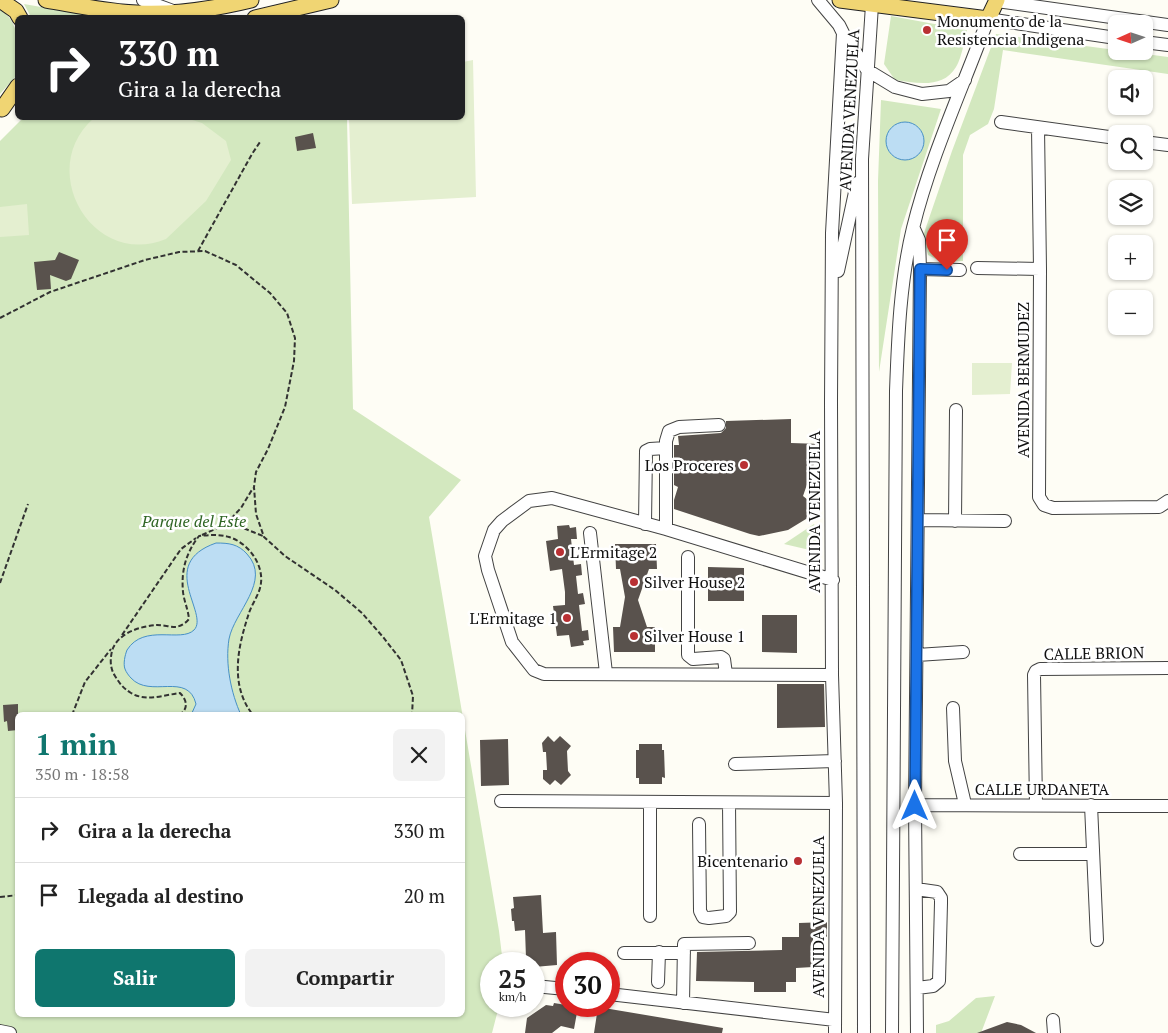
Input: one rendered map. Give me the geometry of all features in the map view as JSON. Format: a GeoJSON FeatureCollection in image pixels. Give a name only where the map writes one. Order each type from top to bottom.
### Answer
{"type":"FeatureCollection","features":[{"type":"Feature","properties":{"kind":"main road"},"geometry":{"type":"LineString","coordinates":[[0,0],[16,11],[18,15]]}},
{"type":"Feature","properties":{"kind":"main road"},"geometry":{"type":"LineString","coordinates":[[46,0],[137,13],[178,13],[251,0]]}},
{"type":"Feature","properties":{"kind":"main road"},"geometry":{"type":"LineString","coordinates":[[268,15],[331,0]]}},
{"type":"Feature","properties":{"kind":"main road"},"geometry":{"type":"LineString","coordinates":[[840,0],[874,2],[988,19],[995,0]]}},
{"type":"Feature","properties":{"kind":"main road"},"geometry":{"type":"LineString","coordinates":[[1,110],[15,90]]}},
{"type":"Feature","properties":{"kind":"main road"},"geometry":{"type":"LineString","coordinates":[[1,110],[15,100]]}},
{"type":"Feature","properties":{"kind":"street"},"geometry":{"type":"LineString","coordinates":[[144,0],[178,13]]}},
{"type":"Feature","properties":{"kind":"street","name":"AVENIDA VENEZUELA"},"geometry":{"type":"LineString","coordinates":[[818,0],[839,25],[843,33],[832,233],[832,675],[836,804],[835,1033]]}},
{"type":"Feature","properties":{"kind":"street"},"geometry":{"type":"LineString","coordinates":[[995,0],[1168,24]]}},
{"type":"Feature","properties":{"kind":"street","name":"AVENIDA VENEZUELA"},"geometry":{"type":"LineString","coordinates":[[864,1033],[862,159],[867,70],[874,2]]}},
{"type":"Feature","properties":{"kind":"street"},"geometry":{"type":"LineString","coordinates":[[892,1033],[896,391],[899,316],[913,228],[935,158],[988,19],[1108,37]]}},
{"type":"Feature","properties":{"kind":"street"},"geometry":{"type":"LineString","coordinates":[[843,33],[867,70],[896,87],[922,94],[949,91],[965,80]]}},
{"type":"Feature","properties":{"kind":"street"},"geometry":{"type":"LineString","coordinates":[[1153,43],[1168,45]]}},
{"type":"Feature","properties":{"kind":"street"},"geometry":{"type":"LineString","coordinates":[[1001,122],[1108,137]]}},
{"type":"Feature","properties":{"kind":"street","name":"AVENIDA BERMUDEZ"},"geometry":{"type":"LineString","coordinates":[[1038,128],[1040,269],[1039,496],[1044,505],[1052,508],[1159,506],[1168,500]]}},
{"type":"Feature","properties":{"kind":"street"},"geometry":{"type":"LineString","coordinates":[[1153,143],[1168,145]]}},
{"type":"Feature","properties":{"kind":"street"},"geometry":{"type":"LineString","coordinates":[[833,294],[862,159]]}},
{"type":"Feature","properties":{"kind":"street"},"geometry":{"type":"LineString","coordinates":[[913,228],[919,240],[920,269],[915,806],[917,1033]]}},
{"type":"Feature","properties":{"kind":"street"},"geometry":{"type":"LineString","coordinates":[[977,268],[1040,269]]}},
{"type":"Feature","properties":{"kind":"street"},"geometry":{"type":"LineString","coordinates":[[920,269],[960,270]]}},
{"type":"Feature","properties":{"kind":"street"},"geometry":{"type":"LineString","coordinates":[[955,521],[956,410]]}},
{"type":"Feature","properties":{"kind":"street"},"geometry":{"type":"LineString","coordinates":[[666,530],[666,448],[669,431],[680,427],[719,425]]}},
{"type":"Feature","properties":{"kind":"street"},"geometry":{"type":"LineString","coordinates":[[645,524],[646,451],[666,448]]}},
{"type":"Feature","properties":{"kind":"street"},"geometry":{"type":"LineString","coordinates":[[832,675],[544,674],[534,670],[512,642],[488,570],[486,556],[494,530],[502,520],[529,501],[552,498],[833,580]]}},
{"type":"Feature","properties":{"kind":"street"},"geometry":{"type":"LineString","coordinates":[[918,520],[1004,521]]}},
{"type":"Feature","properties":{"kind":"street"},"geometry":{"type":"LineString","coordinates":[[590,534],[606,673]]}},
{"type":"Feature","properties":{"kind":"street"},"geometry":{"type":"LineString","coordinates":[[688,557],[688,655],[693,659],[721,657],[724,659],[726,674]]}},
{"type":"Feature","properties":{"kind":"street"},"geometry":{"type":"LineString","coordinates":[[917,655],[963,652]]}},
{"type":"Feature","properties":{"kind":"street","name":"CALLE BRION"},"geometry":{"type":"LineString","coordinates":[[1036,805],[1034,675],[1036,671],[1040,669],[1168,668]]}},
{"type":"Feature","properties":{"kind":"street"},"geometry":{"type":"LineString","coordinates":[[953,708],[955,761],[965,804]]}},
{"type":"Feature","properties":{"kind":"street"},"geometry":{"type":"LineString","coordinates":[[736,764],[835,761]]}},
{"type":"Feature","properties":{"kind":"street"},"geometry":{"type":"LineString","coordinates":[[501,801],[836,804]]}},
{"type":"Feature","properties":{"kind":"street"},"geometry":{"type":"LineString","coordinates":[[650,802],[650,916]]}},
{"type":"Feature","properties":{"kind":"street"},"geometry":{"type":"LineString","coordinates":[[699,824],[700,911],[704,917],[709,918],[726,916],[730,912],[729,803]]}},
{"type":"Feature","properties":{"kind":"street","name":"CALLE URDANETA"},"geometry":{"type":"LineString","coordinates":[[915,806],[965,804],[1168,806]]}},
{"type":"Feature","properties":{"kind":"street"},"geometry":{"type":"LineString","coordinates":[[1091,805],[1097,940]]}},
{"type":"Feature","properties":{"kind":"street"},"geometry":{"type":"LineString","coordinates":[[1020,854],[1093,854]]}},
{"type":"Feature","properties":{"kind":"street"},"geometry":{"type":"LineString","coordinates":[[916,890],[938,892],[941,903],[939,981],[933,986],[917,988]]}},
{"type":"Feature","properties":{"kind":"street"},"geometry":{"type":"LineString","coordinates":[[683,1003],[684,945],[686,943],[749,943]]}},
{"type":"Feature","properties":{"kind":"street"},"geometry":{"type":"LineString","coordinates":[[658,982],[659,952]]}},
{"type":"Feature","properties":{"kind":"street"},"geometry":{"type":"LineString","coordinates":[[624,953],[684,953]]}},
{"type":"Feature","properties":{"kind":"street"},"geometry":{"type":"LineString","coordinates":[[620,995],[835,1020]]}},
{"type":"Feature","properties":{"kind":"street"},"geometry":{"type":"LineString","coordinates":[[1054,1020],[1054,1033]]}},
{"type":"Feature","properties":{"kind":"street"},"geometry":{"type":"LineString","coordinates":[[0,1030],[10,1033]]}},
{"type":"Feature","properties":{"kind":"path"},"geometry":{"type":"LineString","coordinates":[[198,251],[260,142]]}},
{"type":"Feature","properties":{"kind":"path"},"geometry":{"type":"LineString","coordinates":[[0,318],[50,292],[92,277],[179,252],[205,251],[236,265],[270,293],[287,313],[295,338],[292,375],[285,408],[256,472],[254,487],[256,514],[264,537]]}},
{"type":"Feature","properties":{"kind":"path"},"geometry":{"type":"LineString","coordinates":[[183,712],[186,706],[185,698],[180,693],[152,698],[135,696],[122,688],[113,673],[110,660],[113,647],[181,549],[199,536],[226,524],[241,508],[254,487]]}},
{"type":"Feature","properties":{"kind":"path"},"geometry":{"type":"LineString","coordinates":[[0,583],[28,504]]}},
{"type":"Feature","properties":{"kind":"path"},"geometry":{"type":"LineString","coordinates":[[226,524],[244,528],[264,537],[285,556],[335,590],[362,613],[401,660],[413,696],[412,712]]}},
{"type":"Feature","properties":{"kind":"path"},"geometry":{"type":"LineString","coordinates":[[73,712],[85,682],[124,634],[144,627],[158,625],[178,627],[189,619],[183,593],[183,572],[189,550],[199,536],[217,534],[239,541],[255,558],[261,572],[260,587],[241,643],[237,667],[242,696],[251,712]]}},
{"type":"Feature","properties":{"kind":"path"},"geometry":{"type":"LineString","coordinates":[[0,897],[15,895]]}},
{"type":"Feature","properties":{"kind":"green space"},"geometry":{"type":"Polygon","coordinates":[[[24,4],[87,15],[30,15],[24,4]]]}},
{"type":"Feature","properties":{"kind":"green space"},"geometry":{"type":"Polygon","coordinates":[[[0,10],[12,22],[15,30],[15,77],[0,94],[0,10]]]}},
{"type":"Feature","properties":{"kind":"green space"},"geometry":{"type":"Polygon","coordinates":[[[891,16],[967,30],[960,60],[951,74],[937,82],[929,83],[895,80],[884,64],[891,16]]]}},
{"type":"Feature","properties":{"kind":"green space"},"geometry":{"type":"Polygon","coordinates":[[[996,34],[1108,49],[1108,60],[1153,60],[1153,55],[1168,57],[1168,74],[1153,72],[1153,70],[1140,70],[1003,50],[994,109],[988,124],[970,135],[963,155],[963,261],[942,262],[928,255],[923,236],[952,151],[996,34]]]}},
{"type":"Feature","properties":{"kind":"green space"},"geometry":{"type":"Polygon","coordinates":[[[473,60],[476,197],[352,204],[349,120],[465,120],[465,62],[473,60]]]}},
{"type":"Feature","properties":{"kind":"green space"},"geometry":{"type":"Polygon","coordinates":[[[881,100],[941,109],[901,229],[879,372],[878,181],[881,100]]]}},
{"type":"Feature","properties":{"kind":"green space","name":"Parque del Este"},"geometry":{"type":"Polygon","coordinates":[[[21,120],[347,120],[353,409],[461,480],[429,517],[462,712],[15,712],[15,1017],[465,1017],[465,730],[502,952],[480,952],[480,1017],[496,1017],[492,1033],[0,1033],[0,141],[21,120]]]}},
{"type":"Feature","properties":{"kind":"green space"},"geometry":{"type":"Polygon","coordinates":[[[92,120],[192,120],[202,123],[226,141],[231,160],[206,201],[166,239],[139,245],[115,240],[95,227],[80,209],[71,187],[70,163],[77,139],[92,120]]]}},
{"type":"Feature","properties":{"kind":"green space"},"geometry":{"type":"Polygon","coordinates":[[[27,204],[29,235],[0,237],[0,207],[27,204]]]}},
{"type":"Feature","properties":{"kind":"green space"},"geometry":{"type":"Polygon","coordinates":[[[972,363],[1012,363],[1010,394],[972,395],[972,363]]]}},
{"type":"Feature","properties":{"kind":"green space"},"geometry":{"type":"Polygon","coordinates":[[[814,524],[817,538],[814,551],[784,544],[814,524]]]}},
{"type":"Feature","properties":{"kind":"green space"},"geometry":{"type":"Polygon","coordinates":[[[995,996],[981,1033],[936,1033],[936,1025],[949,1021],[976,998],[995,996]]]}},
{"type":"Feature","properties":{"kind":"water"},"geometry":{"type":"Polygon","coordinates":[[[905,122],[918,128],[924,141],[918,154],[905,160],[892,154],[886,141],[892,128],[905,122]]]}},
{"type":"Feature","properties":{"kind":"water"},"geometry":{"type":"Polygon","coordinates":[[[216,543],[225,543],[240,548],[254,564],[254,586],[232,629],[228,649],[230,678],[240,712],[192,712],[196,704],[192,694],[185,689],[139,684],[131,678],[124,667],[127,650],[134,642],[143,637],[152,635],[180,635],[194,630],[197,623],[196,613],[188,588],[187,576],[190,563],[198,552],[216,543]]]}},
{"type":"Feature","properties":{"kind":"building"},"geometry":{"type":"Polygon","coordinates":[[[313,133],[316,148],[297,151],[295,137],[313,133]]]}},
{"type":"Feature","properties":{"kind":"building"},"geometry":{"type":"Polygon","coordinates":[[[59,252],[79,260],[71,279],[66,281],[50,275],[51,289],[37,290],[34,262],[55,260],[59,252]]]}},
{"type":"Feature","properties":{"kind":"building","name":"Los Proceres"},"geometry":{"type":"Polygon","coordinates":[[[791,419],[791,443],[821,444],[803,496],[818,508],[806,519],[788,530],[759,536],[674,509],[674,500],[678,487],[674,485],[674,445],[679,445],[678,436],[721,433],[726,428],[726,421],[791,419]]]}},
{"type":"Feature","properties":{"kind":"building"},"geometry":{"type":"Polygon","coordinates":[[[569,525],[570,528],[576,527],[577,539],[571,539],[574,565],[581,564],[582,575],[576,576],[578,594],[583,593],[585,604],[579,605],[582,631],[588,630],[589,640],[583,641],[584,645],[571,647],[569,635],[557,636],[553,606],[565,605],[565,592],[562,569],[550,571],[546,541],[558,539],[557,526],[569,525]]]}},
{"type":"Feature","properties":{"kind":"building"},"geometry":{"type":"Polygon","coordinates":[[[615,544],[656,544],[657,569],[649,569],[638,600],[647,627],[655,627],[655,652],[614,652],[613,627],[620,627],[625,597],[620,569],[616,569],[615,544]]]}},
{"type":"Feature","properties":{"kind":"building"},"geometry":{"type":"Polygon","coordinates":[[[708,567],[744,568],[744,601],[708,601],[708,567]]]}},
{"type":"Feature","properties":{"kind":"building"},"geometry":{"type":"Polygon","coordinates":[[[762,615],[797,615],[797,653],[762,652],[762,615]]]}},
{"type":"Feature","properties":{"kind":"building"},"geometry":{"type":"Polygon","coordinates":[[[777,684],[824,684],[825,727],[777,728],[777,684]]]}},
{"type":"Feature","properties":{"kind":"building"},"geometry":{"type":"Polygon","coordinates":[[[18,704],[18,712],[15,712],[15,730],[8,731],[7,721],[4,722],[3,705],[18,704]]]}},
{"type":"Feature","properties":{"kind":"building"},"geometry":{"type":"Polygon","coordinates":[[[548,736],[554,742],[560,736],[571,746],[567,751],[568,771],[571,775],[561,785],[555,780],[550,785],[543,779],[543,770],[547,770],[546,752],[543,752],[542,743],[548,736]]]}},
{"type":"Feature","properties":{"kind":"building"},"geometry":{"type":"Polygon","coordinates":[[[508,739],[509,785],[481,786],[480,740],[508,739]]]}},
{"type":"Feature","properties":{"kind":"building"},"geometry":{"type":"Polygon","coordinates":[[[639,744],[662,744],[665,778],[662,777],[662,784],[639,784],[639,778],[636,778],[636,750],[639,750],[639,744]]]}},
{"type":"Feature","properties":{"kind":"building"},"geometry":{"type":"Polygon","coordinates":[[[541,895],[543,933],[556,932],[555,965],[545,966],[545,952],[526,952],[525,930],[515,931],[514,921],[512,921],[513,897],[541,895]]]}},
{"type":"Feature","properties":{"kind":"building"},"geometry":{"type":"Polygon","coordinates":[[[827,922],[827,937],[813,937],[813,967],[796,968],[796,982],[786,982],[786,992],[754,992],[754,982],[696,981],[697,952],[782,950],[782,937],[799,937],[799,923],[827,922]]]}},
{"type":"Feature","properties":{"kind":"building"},"geometry":{"type":"Polygon","coordinates":[[[555,1003],[555,1017],[576,1017],[574,1029],[561,1026],[552,1033],[525,1033],[527,1018],[545,1017],[545,1006],[553,1006],[555,1003]]]}},
{"type":"Feature","properties":{"kind":"building"},"geometry":{"type":"Polygon","coordinates":[[[620,1011],[723,1028],[722,1033],[594,1033],[596,1017],[620,1017],[620,1011]]]}},
{"type":"Feature","properties":{"kind":"building"},"geometry":{"type":"Polygon","coordinates":[[[1007,1022],[1021,1025],[1036,1033],[977,1033],[1007,1022]]]}},
{"type":"Feature","properties":{"kind":"place","name":"Monumento de la Resistencia Indigena"},"geometry":{"type":"Point","coordinates":[927,30]}},
{"type":"Feature","properties":{"kind":"place","name":"Los Proceres"},"geometry":{"type":"Point","coordinates":[744,465]}},
{"type":"Feature","properties":{"kind":"place","name":"L'Ermitage 2"},"geometry":{"type":"Point","coordinates":[560,552]}},
{"type":"Feature","properties":{"kind":"place","name":"Silver House 2"},"geometry":{"type":"Point","coordinates":[634,582]}},
{"type":"Feature","properties":{"kind":"place","name":"L'Ermitage 1"},"geometry":{"type":"Point","coordinates":[567,618]}},
{"type":"Feature","properties":{"kind":"place","name":"Silver House 1"},"geometry":{"type":"Point","coordinates":[634,636]}},
{"type":"Feature","properties":{"kind":"place","name":"Bicentenario"},"geometry":{"type":"Point","coordinates":[798,861]}},
{"type":"Feature","properties":{"kind":"route"},"geometry":{"type":"LineString","coordinates":[[915,806],[920,269],[947,270]]}}]}
